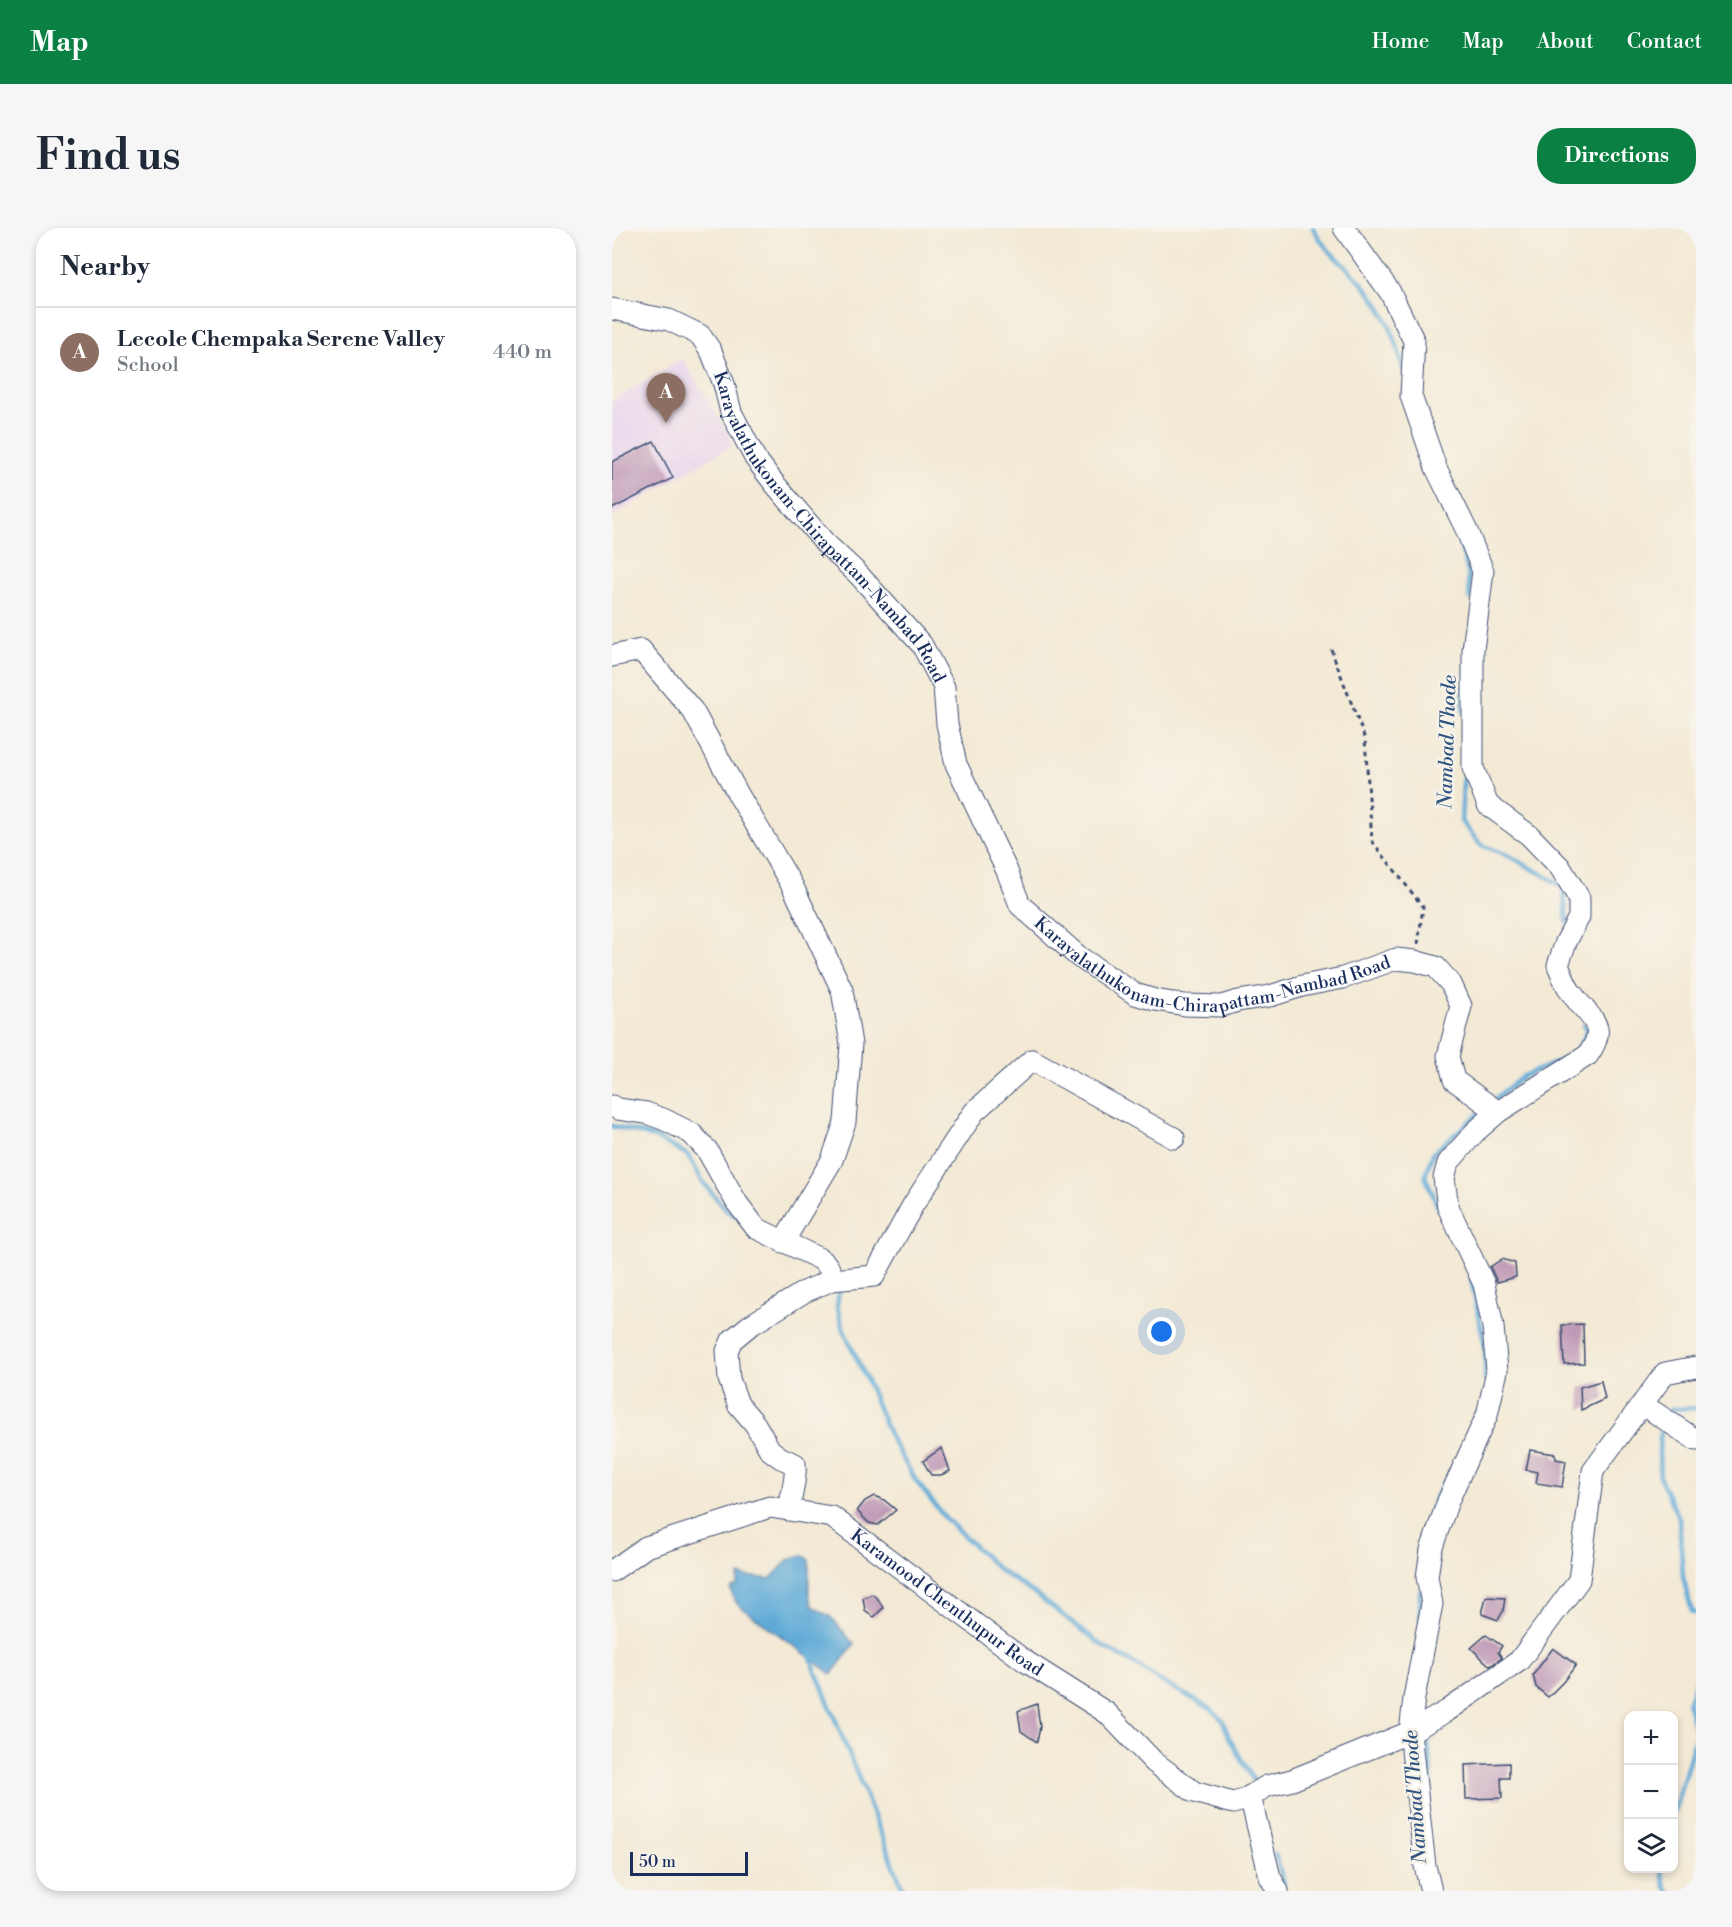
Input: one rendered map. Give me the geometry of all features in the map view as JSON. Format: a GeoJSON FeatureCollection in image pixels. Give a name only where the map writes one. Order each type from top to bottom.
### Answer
{"type":"FeatureCollection","features":[{"type":"Feature","properties":{"kind":"street"},"geometry":{"type":"LineString","coordinates":[[1344,228],[1390,292],[1414,341],[1411,396],[1436,468],[1466,529],[1483,571],[1473,650],[1473,768],[1488,805],[1529,835],[1560,867],[1579,898],[1579,917],[1566,942],[1558,965],[1571,993],[1598,1027],[1598,1041],[1588,1055],[1498,1112],[1474,1132],[1448,1163],[1444,1178],[1448,1207],[1484,1284],[1493,1327],[1497,1371],[1487,1415],[1448,1502],[1431,1550],[1427,1577],[1432,1604],[1414,1698],[1414,1729],[1425,1866],[1431,1891]]}},
{"type":"Feature","properties":{"kind":"street","name":"Karayalathukonam-Chirapattam-Nambad Road"},"geometry":{"type":"LineString","coordinates":[[612,309],[669,320],[700,335],[711,351],[724,384],[731,412],[755,458],[825,543],[858,574],[922,645],[944,687],[947,724],[956,764],[1007,871],[1020,904],[1079,957],[1136,994],[1155,1000],[1221,1006],[1343,978],[1396,959],[1436,967],[1453,988],[1461,1006],[1448,1056],[1454,1080],[1498,1112]]}},
{"type":"Feature","properties":{"kind":"street"},"geometry":{"type":"LineString","coordinates":[[612,657],[641,650],[693,711],[738,794],[794,887],[842,990],[851,1044],[845,1122],[832,1160],[783,1242]]}},
{"type":"Feature","properties":{"kind":"street"},"geometry":{"type":"LineString","coordinates":[[789,1510],[796,1471],[795,1464],[770,1450],[755,1424],[738,1404],[729,1379],[727,1351],[732,1340],[778,1306],[824,1284],[874,1276],[913,1205],[974,1112],[1032,1060],[1174,1138]]}},
{"type":"Feature","properties":{"kind":"street"},"geometry":{"type":"LineString","coordinates":[[612,1106],[663,1119],[692,1133],[707,1150],[737,1203],[756,1228],[826,1263],[824,1284]]}},
{"type":"Feature","properties":{"kind":"street","name":"Karamood Chenthupur Road"},"geometry":{"type":"LineString","coordinates":[[612,1571],[646,1547],[770,1507],[832,1517],[1025,1661],[1107,1713],[1154,1762],[1194,1792],[1233,1803],[1267,1786],[1292,1780],[1414,1729],[1447,1711],[1519,1661],[1579,1580],[1593,1471],[1665,1373],[1696,1367]]}},
{"type":"Feature","properties":{"kind":"street"},"geometry":{"type":"LineString","coordinates":[[1642,1404],[1696,1440]]}},
{"type":"Feature","properties":{"kind":"street"},"geometry":{"type":"LineString","coordinates":[[1256,1793],[1270,1877],[1278,1891]]}},
{"type":"Feature","properties":{"kind":"path"},"geometry":{"type":"LineString","coordinates":[[1331,649],[1365,739],[1372,841],[1424,907],[1415,961]]}},
{"type":"Feature","properties":{"kind":"shaded area"},"geometry":{"type":"Polygon","coordinates":[[[683,359],[734,444],[612,516],[612,401],[683,359]]]}},
{"type":"Feature","properties":{"kind":"water"},"geometry":{"type":"Polygon","coordinates":[[[801,1555],[809,1559],[809,1595],[812,1606],[831,1617],[854,1644],[832,1674],[737,1604],[730,1589],[737,1585],[739,1575],[770,1579],[788,1560],[801,1555]]]}},
{"type":"Feature","properties":{"kind":"building"},"geometry":{"type":"Polygon","coordinates":[[[654,441],[673,478],[612,509],[612,462],[654,441]]]}},
{"type":"Feature","properties":{"kind":"building"},"geometry":{"type":"Polygon","coordinates":[[[1502,1259],[1515,1263],[1516,1277],[1497,1282],[1490,1267],[1502,1259]]]}},
{"type":"Feature","properties":{"kind":"building"},"geometry":{"type":"Polygon","coordinates":[[[1583,1324],[1584,1363],[1564,1364],[1562,1325],[1583,1324]]]}},
{"type":"Feature","properties":{"kind":"building"},"geometry":{"type":"Polygon","coordinates":[[[1601,1381],[1605,1399],[1581,1410],[1580,1387],[1601,1381]]]}},
{"type":"Feature","properties":{"kind":"building"},"geometry":{"type":"Polygon","coordinates":[[[942,1448],[950,1471],[941,1475],[931,1475],[923,1461],[942,1448]]]}},
{"type":"Feature","properties":{"kind":"building"},"geometry":{"type":"Polygon","coordinates":[[[1530,1450],[1555,1454],[1556,1459],[1566,1461],[1562,1487],[1536,1483],[1538,1472],[1526,1470],[1530,1450]]]}},
{"type":"Feature","properties":{"kind":"building"},"geometry":{"type":"Polygon","coordinates":[[[874,1496],[884,1500],[896,1510],[878,1525],[869,1523],[857,1511],[865,1501],[874,1496]]]}},
{"type":"Feature","properties":{"kind":"building"},"geometry":{"type":"Polygon","coordinates":[[[872,1594],[883,1608],[874,1617],[865,1610],[863,1598],[872,1594]]]}},
{"type":"Feature","properties":{"kind":"building"},"geometry":{"type":"Polygon","coordinates":[[[1486,1597],[1505,1598],[1503,1611],[1498,1620],[1482,1614],[1486,1597]]]}},
{"type":"Feature","properties":{"kind":"building"},"geometry":{"type":"Polygon","coordinates":[[[1486,1635],[1502,1646],[1498,1652],[1502,1658],[1490,1666],[1471,1648],[1486,1635]]]}},
{"type":"Feature","properties":{"kind":"building"},"geometry":{"type":"Polygon","coordinates":[[[1553,1648],[1576,1665],[1548,1697],[1536,1687],[1533,1675],[1553,1648]]]}},
{"type":"Feature","properties":{"kind":"building"},"geometry":{"type":"Polygon","coordinates":[[[1037,1704],[1040,1727],[1037,1742],[1021,1731],[1018,1711],[1037,1704]]]}},
{"type":"Feature","properties":{"kind":"building"},"geometry":{"type":"Polygon","coordinates":[[[1509,1763],[1509,1778],[1501,1778],[1502,1798],[1466,1799],[1465,1765],[1509,1763]]]}},
{"type":"Feature","properties":{"kind":"waterway","name":"Nambad Thode"},"geometry":{"type":"LineString","coordinates":[[1313,228],[1324,245],[1362,283],[1377,303],[1393,334],[1403,370]]}},
{"type":"Feature","properties":{"kind":"waterway","name":"Nambad Thode"},"geometry":{"type":"LineString","coordinates":[[1441,501],[1458,537],[1468,572],[1470,598]]}},
{"type":"Feature","properties":{"kind":"waterway","name":"Nambad Thode"},"geometry":{"type":"LineString","coordinates":[[1463,687],[1461,700],[1463,711]]}},
{"type":"Feature","properties":{"kind":"waterway","name":"Nambad Thode"},"geometry":{"type":"LineString","coordinates":[[1464,767],[1461,821],[1481,845],[1508,855],[1563,886],[1567,922]]}},
{"type":"Feature","properties":{"kind":"waterway","name":"Nambad Thode"},"geometry":{"type":"LineString","coordinates":[[1576,1052],[1587,1030],[1584,1025]]}},
{"type":"Feature","properties":{"kind":"waterway","name":"Nambad Thode"},"geometry":{"type":"LineString","coordinates":[[1491,1102],[1523,1076],[1564,1059]]}},
{"type":"Feature","properties":{"kind":"waterway","name":"Nambad Thode"},"geometry":{"type":"LineString","coordinates":[[1439,1209],[1425,1176],[1433,1153],[1483,1110]]}},
{"type":"Feature","properties":{"kind":"waterway"},"geometry":{"type":"LineString","coordinates":[[612,1126],[654,1137],[688,1155],[703,1182],[727,1211],[737,1216]]}},
{"type":"Feature","properties":{"kind":"waterway","name":"Nambad Thode"},"geometry":{"type":"LineString","coordinates":[[1471,1279],[1485,1346],[1485,1380]]}},
{"type":"Feature","properties":{"kind":"waterway"},"geometry":{"type":"LineString","coordinates":[[840,1284],[837,1306],[843,1329],[890,1437],[916,1481],[945,1518],[999,1570],[1034,1593],[1107,1649],[1211,1709],[1223,1721],[1229,1738],[1257,1786]]}},
{"type":"Feature","properties":{"kind":"waterway"},"geometry":{"type":"LineString","coordinates":[[1668,1414],[1671,1409],[1696,1408]]}},
{"type":"Feature","properties":{"kind":"waterway"},"geometry":{"type":"LineString","coordinates":[[1664,1424],[1661,1430],[1659,1452],[1660,1478],[1679,1519],[1683,1577],[1692,1612],[1696,1613]]}},
{"type":"Feature","properties":{"kind":"waterway","name":"Nambad Thode"},"geometry":{"type":"LineString","coordinates":[[1422,1549],[1431,1508],[1451,1471]]}},
{"type":"Feature","properties":{"kind":"waterway","name":"Nambad Thode"},"geometry":{"type":"LineString","coordinates":[[1420,1591],[1420,1618]]}},
{"type":"Feature","properties":{"kind":"waterway"},"geometry":{"type":"LineString","coordinates":[[809,1654],[904,1891]]}},
{"type":"Feature","properties":{"kind":"waterway"},"geometry":{"type":"LineString","coordinates":[[1696,1681],[1688,1704],[1696,1732]]}},
{"type":"Feature","properties":{"kind":"waterway","name":"Nambad Thode"},"geometry":{"type":"LineString","coordinates":[[1426,1730],[1431,1771],[1428,1802]]}},
{"type":"Feature","properties":{"kind":"waterway"},"geometry":{"type":"LineString","coordinates":[[1678,1798],[1696,1736]]}},
{"type":"Feature","properties":{"kind":"waterway"},"geometry":{"type":"LineString","coordinates":[[1275,1854],[1284,1883]]}},
{"type":"Feature","properties":{"kind":"waterway"},"geometry":{"type":"LineString","coordinates":[[1662,1873],[1665,1887],[1669,1891]]}},
{"type":"Feature","properties":{"kind":"place","name":"Lecole Chempaka Serene Valley"},"geometry":{"type":"Point","coordinates":[666,423]}}]}
